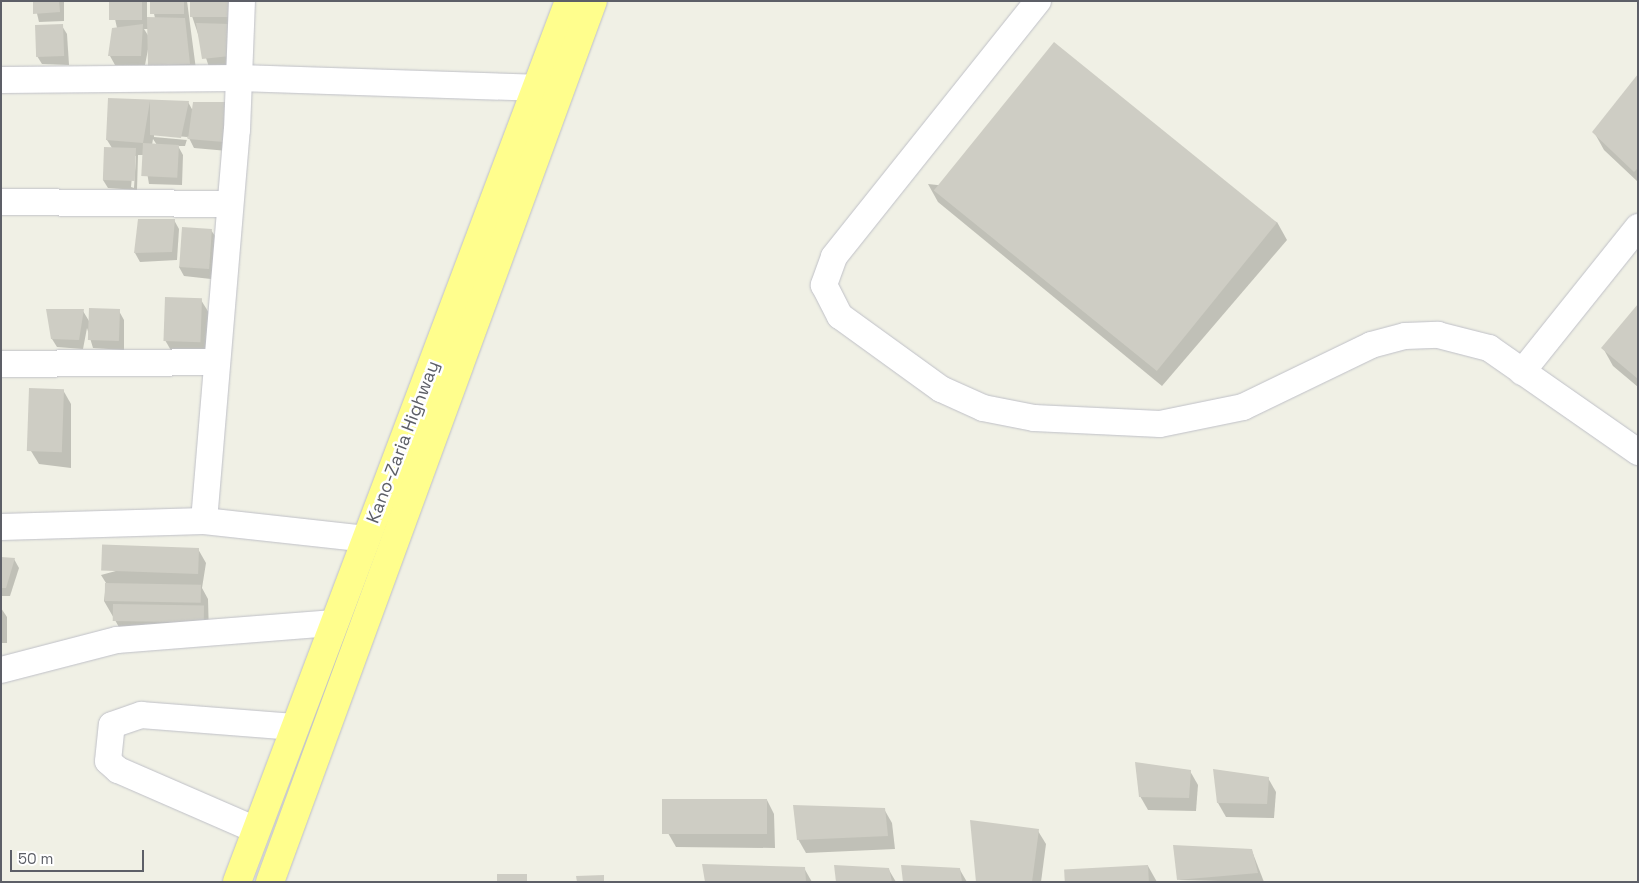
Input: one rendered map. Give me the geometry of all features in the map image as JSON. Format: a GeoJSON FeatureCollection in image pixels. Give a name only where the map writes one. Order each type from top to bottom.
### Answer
{"type":"FeatureCollection","features":[{"type":"Feature","properties":{"kind":"highway","name":"Kano-Zaria Highway"},"geometry":{"type":"LineString","coordinates":[[237,882],[569,1]]}},
{"type":"Feature","properties":{"kind":"highway","name":"Kano-Zaria Highway"},"geometry":{"type":"LineString","coordinates":[[270,882],[593,1]]}},
{"type":"Feature","properties":{"kind":"street"},"geometry":{"type":"LineString","coordinates":[[204,521],[239,78],[242,1]]}},
{"type":"Feature","properties":{"kind":"street"},"geometry":{"type":"LineString","coordinates":[[1038,1],[834,257],[824,285],[840,316],[941,389],[983,408],[1034,418],[1160,424],[1242,407],[1371,345],[1405,336],[1438,335],[1489,348],[1638,452]]}},
{"type":"Feature","properties":{"kind":"street"},"geometry":{"type":"LineString","coordinates":[[1,80],[239,78],[536,88]]}},
{"type":"Feature","properties":{"kind":"street"},"geometry":{"type":"LineString","coordinates":[[1,202],[229,204]]}},
{"type":"Feature","properties":{"kind":"street"},"geometry":{"type":"LineString","coordinates":[[1522,372],[1638,227]]}},
{"type":"Feature","properties":{"kind":"street"},"geometry":{"type":"LineString","coordinates":[[1,364],[216,362]]}},
{"type":"Feature","properties":{"kind":"street"},"geometry":{"type":"LineString","coordinates":[[1,527],[204,521],[366,539]]}},
{"type":"Feature","properties":{"kind":"street"},"geometry":{"type":"LineString","coordinates":[[1,670],[117,640],[334,623]]}},
{"type":"Feature","properties":{"kind":"street"},"geometry":{"type":"LineString","coordinates":[[256,830],[118,770],[108,761],[112,725],[141,715],[295,727]]}},
{"type":"Feature","properties":{"kind":"building"},"geometry":{"type":"Polygon","coordinates":[[[33,1],[59,1],[60,12],[33,14],[33,1]]]}},
{"type":"Feature","properties":{"kind":"building"},"geometry":{"type":"Polygon","coordinates":[[[109,1],[142,1],[142,20],[109,20],[109,1]]]}},
{"type":"Feature","properties":{"kind":"building"},"geometry":{"type":"Polygon","coordinates":[[[150,1],[184,1],[184,14],[150,14],[150,1]]]}},
{"type":"Feature","properties":{"kind":"building"},"geometry":{"type":"Polygon","coordinates":[[[190,1],[229,1],[229,17],[190,17],[190,1]]]}},
{"type":"Feature","properties":{"kind":"building"},"geometry":{"type":"Polygon","coordinates":[[[147,17],[185,18],[190,64],[148,66],[147,17]]]}},
{"type":"Feature","properties":{"kind":"building"},"geometry":{"type":"Polygon","coordinates":[[[196,23],[230,24],[230,56],[202,59],[196,23]]]}},
{"type":"Feature","properties":{"kind":"building"},"geometry":{"type":"Polygon","coordinates":[[[63,24],[64,56],[36,57],[35,25],[63,24]]]}},
{"type":"Feature","properties":{"kind":"building"},"geometry":{"type":"Polygon","coordinates":[[[143,24],[141,56],[108,56],[112,28],[143,24]]]}},
{"type":"Feature","properties":{"kind":"building"},"geometry":{"type":"Polygon","coordinates":[[[1054,42],[1277,223],[1157,371],[934,190],[1054,42]]]}},
{"type":"Feature","properties":{"kind":"building"},"geometry":{"type":"Polygon","coordinates":[[[1638,74],[1638,168],[1634,172],[1592,132],[1638,74]]]}},
{"type":"Feature","properties":{"kind":"building"},"geometry":{"type":"Polygon","coordinates":[[[108,98],[189,101],[181,138],[150,135],[150,101],[143,143],[106,140],[108,98]]]}},
{"type":"Feature","properties":{"kind":"building"},"geometry":{"type":"Polygon","coordinates":[[[193,102],[226,102],[224,142],[188,139],[193,102]]]}},
{"type":"Feature","properties":{"kind":"building"},"geometry":{"type":"Polygon","coordinates":[[[143,143],[179,145],[177,178],[141,176],[143,143]]]}},
{"type":"Feature","properties":{"kind":"building"},"geometry":{"type":"Polygon","coordinates":[[[104,147],[136,148],[135,181],[103,180],[104,147]]]}},
{"type":"Feature","properties":{"kind":"building"},"geometry":{"type":"Polygon","coordinates":[[[138,219],[175,219],[172,252],[134,253],[138,219]]]}},
{"type":"Feature","properties":{"kind":"building"},"geometry":{"type":"Polygon","coordinates":[[[182,227],[212,229],[209,269],[179,267],[182,227]]]}},
{"type":"Feature","properties":{"kind":"building"},"geometry":{"type":"Polygon","coordinates":[[[165,297],[202,298],[200,342],[163,341],[165,297]]]}},
{"type":"Feature","properties":{"kind":"building"},"geometry":{"type":"Polygon","coordinates":[[[1638,304],[1638,379],[1601,348],[1638,304]]]}},
{"type":"Feature","properties":{"kind":"building"},"geometry":{"type":"Polygon","coordinates":[[[89,308],[120,309],[119,341],[88,340],[89,308]]]}},
{"type":"Feature","properties":{"kind":"building"},"geometry":{"type":"Polygon","coordinates":[[[46,309],[84,309],[79,340],[51,339],[46,309]]]}},
{"type":"Feature","properties":{"kind":"building"},"geometry":{"type":"Polygon","coordinates":[[[29,388],[64,389],[62,452],[27,451],[29,388]]]}},
{"type":"Feature","properties":{"kind":"building"},"geometry":{"type":"Polygon","coordinates":[[[102,545],[199,548],[198,574],[101,571],[102,545]]]}},
{"type":"Feature","properties":{"kind":"building"},"geometry":{"type":"Polygon","coordinates":[[[1,557],[15,558],[6,588],[1,588],[1,557]]]}},
{"type":"Feature","properties":{"kind":"building"},"geometry":{"type":"Polygon","coordinates":[[[105,583],[201,585],[201,603],[105,601],[105,583]]]}},
{"type":"Feature","properties":{"kind":"building"},"geometry":{"type":"Polygon","coordinates":[[[113,604],[204,606],[204,623],[113,621],[113,604]]]}},
{"type":"Feature","properties":{"kind":"building"},"geometry":{"type":"Polygon","coordinates":[[[1135,762],[1191,770],[1189,798],[1139,797],[1135,762]]]}},
{"type":"Feature","properties":{"kind":"building"},"geometry":{"type":"Polygon","coordinates":[[[1213,769],[1269,777],[1267,804],[1217,803],[1213,769]]]}},
{"type":"Feature","properties":{"kind":"building"},"geometry":{"type":"Polygon","coordinates":[[[662,799],[767,799],[767,834],[662,834],[662,799]]]}},
{"type":"Feature","properties":{"kind":"building"},"geometry":{"type":"Polygon","coordinates":[[[793,805],[885,808],[888,836],[797,840],[793,805]]]}},
{"type":"Feature","properties":{"kind":"building"},"geometry":{"type":"Polygon","coordinates":[[[970,820],[1039,829],[1032,882],[976,882],[970,820]]]}},
{"type":"Feature","properties":{"kind":"building"},"geometry":{"type":"Polygon","coordinates":[[[1173,845],[1252,849],[1258,873],[1177,880],[1173,845]]]}},
{"type":"Feature","properties":{"kind":"building"},"geometry":{"type":"Polygon","coordinates":[[[702,864],[805,867],[806,882],[705,882],[702,864]]]}},
{"type":"Feature","properties":{"kind":"building"},"geometry":{"type":"Polygon","coordinates":[[[834,865],[889,868],[892,882],[836,882],[834,865]]]}},
{"type":"Feature","properties":{"kind":"building"},"geometry":{"type":"Polygon","coordinates":[[[901,865],[960,868],[962,882],[903,882],[901,865]]]}},
{"type":"Feature","properties":{"kind":"building"},"geometry":{"type":"Polygon","coordinates":[[[1148,865],[1149,882],[1065,882],[1064,869],[1148,865]]]}},
{"type":"Feature","properties":{"kind":"building"},"geometry":{"type":"Polygon","coordinates":[[[497,874],[527,874],[527,882],[497,882],[497,874]]]}},
{"type":"Feature","properties":{"kind":"building"},"geometry":{"type":"Polygon","coordinates":[[[604,875],[604,882],[577,882],[576,876],[604,875]]]}}]}
